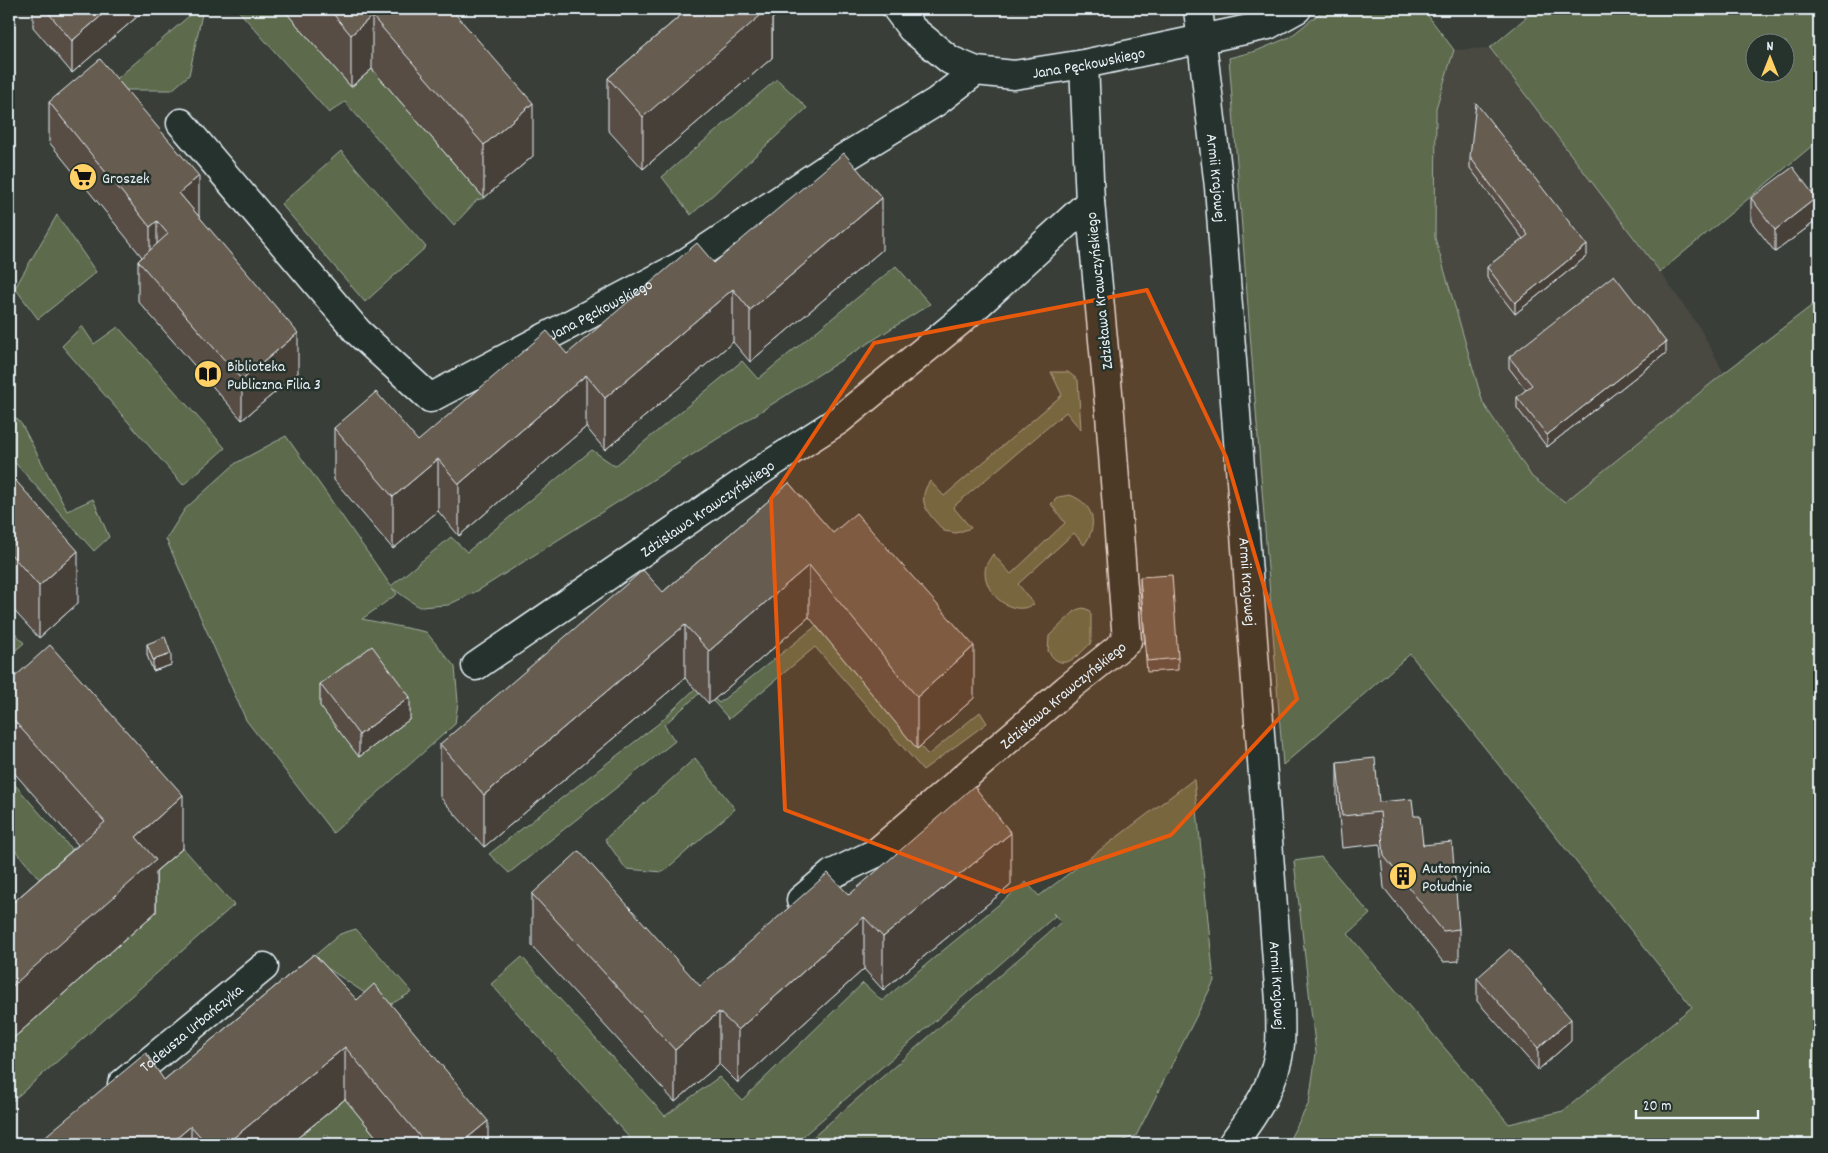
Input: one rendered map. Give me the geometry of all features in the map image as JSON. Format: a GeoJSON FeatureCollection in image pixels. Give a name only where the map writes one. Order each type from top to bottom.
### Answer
{"type":"FeatureCollection","features":[{"type":"Feature","properties":{"kind":"street","name":"Jana Pęckowskiego"},"geometry":{"type":"LineString","coordinates":[[897,9],[912,29],[950,60],[976,71],[1014,75],[1084,64],[1268,25],[1297,9]]}},
{"type":"Feature","properties":{"kind":"street","name":"Armii Krajowej"},"geometry":{"type":"LineString","coordinates":[[1198,9],[1219,187],[1280,1001],[1280,1045],[1272,1076],[1258,1108],[1232,1144]]}},
{"type":"Feature","properties":{"kind":"street","name":"Zdzisława Krawczyńskiego"},"geometry":{"type":"LineString","coordinates":[[781,918],[832,874],[876,853],[1127,640],[1110,414],[1090,202],[1084,64]]}},
{"type":"Feature","properties":{"kind":"street","name":"Jana Pęckowskiego"},"geometry":{"type":"LineString","coordinates":[[181,123],[358,332],[430,398],[681,266],[826,169],[936,102],[976,71]]}},
{"type":"Feature","properties":{"kind":"street","name":"Zdzisława Krawczyńskiego"},"geometry":{"type":"LineString","coordinates":[[476,666],[772,463],[839,420],[960,321],[1090,202]]}},
{"type":"Feature","properties":{"kind":"street","name":"Tadeusza Urbańczyka"},"geometry":{"type":"LineString","coordinates":[[106,1097],[264,966]]}},
{"type":"Feature","properties":{"kind":"highlighted area"},"geometry":{"type":"Polygon","coordinates":[[[1147,290],[1226,457],[1297,699],[1171,835],[1004,892],[785,810],[771,499],[874,343],[1147,290]]]}},
{"type":"Feature","properties":{"kind":"shaded area"},"geometry":{"type":"Polygon","coordinates":[[[1490,48],[1660,272],[1699,327],[1724,373],[1565,503],[1532,477],[1483,403],[1435,238],[1436,108],[1454,50],[1490,48]]]}},
{"type":"Feature","properties":{"kind":"green space"},"geometry":{"type":"Polygon","coordinates":[[[197,9],[203,9],[189,75],[172,90],[104,90],[197,9]]]}},
{"type":"Feature","properties":{"kind":"green space"},"geometry":{"type":"Polygon","coordinates":[[[237,9],[283,9],[351,87],[372,69],[484,198],[477,200],[454,225],[345,102],[329,113],[237,9]]]}},
{"type":"Feature","properties":{"kind":"green space"},"geometry":{"type":"Polygon","coordinates":[[[1325,9],[1423,9],[1454,50],[1436,108],[1435,238],[1483,403],[1532,477],[1565,502],[1724,373],[1819,300],[1819,497],[1817,499],[1819,501],[1819,1144],[1287,1144],[1309,1103],[1316,1053],[1294,861],[1321,857],[1370,914],[1348,934],[1509,1124],[1563,1111],[1692,1007],[1410,654],[1283,765],[1229,58],[1256,51],[1290,37],[1325,9]]]}},
{"type":"Feature","properties":{"kind":"green space"},"geometry":{"type":"Polygon","coordinates":[[[1536,9],[1819,9],[1819,140],[1660,272],[1490,48],[1536,9]]]}},
{"type":"Feature","properties":{"kind":"green space"},"geometry":{"type":"Polygon","coordinates":[[[777,79],[807,108],[691,215],[662,177],[777,79]]]}},
{"type":"Feature","properties":{"kind":"green space"},"geometry":{"type":"Polygon","coordinates":[[[341,151],[426,247],[365,302],[281,204],[341,151]]]}},
{"type":"Feature","properties":{"kind":"green space"},"geometry":{"type":"Polygon","coordinates":[[[57,215],[96,272],[38,319],[15,288],[57,215]]]}},
{"type":"Feature","properties":{"kind":"green space"},"geometry":{"type":"Polygon","coordinates":[[[896,266],[930,304],[479,590],[448,605],[419,607],[392,588],[397,594],[362,619],[426,632],[455,667],[458,702],[455,724],[333,833],[246,720],[166,539],[185,509],[236,463],[286,436],[391,586],[451,537],[467,552],[592,450],[615,466],[742,361],[758,379],[896,266]]]}},
{"type":"Feature","properties":{"kind":"green space"},"geometry":{"type":"Polygon","coordinates":[[[82,326],[94,344],[118,327],[225,448],[183,485],[62,346],[82,326]]]}},
{"type":"Feature","properties":{"kind":"green space"},"geometry":{"type":"Polygon","coordinates":[[[1051,372],[1068,372],[1078,380],[1081,430],[1066,412],[953,507],[971,528],[956,533],[944,531],[929,514],[924,502],[926,489],[930,481],[944,496],[1062,395],[1051,372]]]}},
{"type":"Feature","properties":{"kind":"green space"},"geometry":{"type":"Polygon","coordinates":[[[9,410],[22,425],[67,511],[93,499],[109,537],[94,551],[9,456],[9,410]]]}},
{"type":"Feature","properties":{"kind":"green space"},"geometry":{"type":"Polygon","coordinates":[[[1070,495],[1084,504],[1092,516],[1092,530],[1084,545],[1074,533],[1018,584],[1034,604],[1026,608],[1017,608],[1002,602],[995,596],[986,581],[985,569],[990,558],[993,554],[1011,574],[1065,523],[1051,504],[1058,497],[1070,495]]]}},
{"type":"Feature","properties":{"kind":"green space"},"geometry":{"type":"Polygon","coordinates":[[[1083,608],[1089,610],[1091,615],[1091,643],[1076,657],[1065,662],[1059,662],[1048,651],[1049,636],[1076,610],[1083,608]]]}},
{"type":"Feature","properties":{"kind":"green space"},"geometry":{"type":"Polygon","coordinates":[[[9,626],[24,643],[9,656],[9,626]]]}},
{"type":"Feature","properties":{"kind":"green space"},"geometry":{"type":"Polygon","coordinates":[[[816,626],[928,755],[980,712],[987,723],[923,770],[815,647],[729,719],[703,690],[664,725],[675,741],[509,873],[489,854],[658,724],[700,684],[719,703],[816,626]]]}},
{"type":"Feature","properties":{"kind":"green space"},"geometry":{"type":"Polygon","coordinates":[[[695,758],[735,809],[663,872],[626,869],[605,839],[695,758]]]}},
{"type":"Feature","properties":{"kind":"green space"},"geometry":{"type":"Polygon","coordinates":[[[9,778],[74,852],[41,881],[9,843],[9,778]]]}},
{"type":"Feature","properties":{"kind":"green space"},"geometry":{"type":"Polygon","coordinates":[[[1194,779],[1214,981],[1136,1136],[1112,1144],[805,1144],[1061,922],[1053,913],[1055,916],[794,1144],[635,1144],[491,984],[522,957],[665,1116],[719,1077],[742,1100],[863,983],[882,1001],[1026,882],[1039,896],[1194,779]]]}},
{"type":"Feature","properties":{"kind":"green space"},"geometry":{"type":"Polygon","coordinates":[[[183,848],[234,905],[9,1104],[9,1042],[156,912],[136,889],[183,848]]]}},
{"type":"Feature","properties":{"kind":"green space"},"geometry":{"type":"Polygon","coordinates":[[[356,929],[412,992],[386,1007],[312,958],[340,934],[356,929]]]}},
{"type":"Feature","properties":{"kind":"green space"},"geometry":{"type":"Polygon","coordinates":[[[345,1099],[382,1144],[335,1144],[326,1134],[314,1144],[290,1144],[345,1099]]]}},
{"type":"Feature","properties":{"kind":"building"},"geometry":{"type":"Polygon","coordinates":[[[45,9],[109,9],[72,41],[45,9]]]}},
{"type":"Feature","properties":{"kind":"building"},"geometry":{"type":"Polygon","coordinates":[[[329,9],[451,9],[533,103],[484,145],[372,16],[351,35],[329,9]]]}},
{"type":"Feature","properties":{"kind":"building"},"geometry":{"type":"Polygon","coordinates":[[[688,9],[768,9],[643,117],[608,78],[688,9]]]}},
{"type":"Feature","properties":{"kind":"building"},"geometry":{"type":"Polygon","coordinates":[[[100,59],[199,176],[179,193],[298,333],[242,380],[138,261],[168,234],[157,221],[150,227],[49,102],[100,59]]]}},
{"type":"Feature","properties":{"kind":"building"},"geometry":{"type":"Polygon","coordinates":[[[1476,103],[1587,245],[1515,303],[1487,267],[1528,235],[1470,157],[1476,103]]]}},
{"type":"Feature","properties":{"kind":"building"},"geometry":{"type":"Polygon","coordinates":[[[844,153],[882,198],[750,310],[733,289],[605,398],[586,375],[459,484],[438,459],[393,497],[334,428],[376,392],[418,441],[547,331],[567,354],[697,243],[714,263],[844,153]]]}},
{"type":"Feature","properties":{"kind":"building"},"geometry":{"type":"Polygon","coordinates":[[[1793,167],[1816,198],[1775,230],[1751,198],[1793,167]]]}},
{"type":"Feature","properties":{"kind":"building"},"geometry":{"type":"Polygon","coordinates":[[[1614,275],[1666,342],[1547,435],[1517,397],[1532,385],[1509,357],[1614,275]]]}},
{"type":"Feature","properties":{"kind":"building"},"geometry":{"type":"Polygon","coordinates":[[[9,473],[78,551],[39,586],[9,552],[9,473]]]}},
{"type":"Feature","properties":{"kind":"building"},"geometry":{"type":"Polygon","coordinates":[[[789,483],[833,533],[856,513],[974,646],[917,697],[809,565],[709,651],[685,625],[484,795],[440,744],[643,570],[663,592],[789,483]]]}},
{"type":"Feature","properties":{"kind":"building"},"geometry":{"type":"Polygon","coordinates":[[[1172,575],[1178,658],[1147,661],[1140,577],[1172,575]]]}},
{"type":"Feature","properties":{"kind":"building"},"geometry":{"type":"Polygon","coordinates":[[[165,637],[171,654],[153,660],[147,644],[165,637]]]}},
{"type":"Feature","properties":{"kind":"building"},"geometry":{"type":"Polygon","coordinates":[[[50,645],[183,795],[136,837],[156,860],[9,989],[9,906],[105,822],[9,715],[9,682],[50,645]]]}},
{"type":"Feature","properties":{"kind":"building"},"geometry":{"type":"Polygon","coordinates":[[[372,646],[410,697],[359,735],[320,684],[372,646]]]}},
{"type":"Feature","properties":{"kind":"building"},"geometry":{"type":"Polygon","coordinates":[[[1375,758],[1379,802],[1412,799],[1414,816],[1420,816],[1423,845],[1452,842],[1459,929],[1443,931],[1384,856],[1380,812],[1342,816],[1337,762],[1375,758]]]}},
{"type":"Feature","properties":{"kind":"building"},"geometry":{"type":"Polygon","coordinates":[[[974,786],[1011,833],[883,937],[864,917],[738,1030],[719,1012],[675,1050],[532,894],[579,851],[700,986],[828,873],[849,895],[974,786]]]}},
{"type":"Feature","properties":{"kind":"building"},"geometry":{"type":"Polygon","coordinates":[[[1510,949],[1571,1019],[1538,1048],[1477,978],[1510,949]]]}},
{"type":"Feature","properties":{"kind":"building"},"geometry":{"type":"Polygon","coordinates":[[[314,954],[357,1000],[374,984],[488,1121],[460,1144],[426,1144],[345,1047],[226,1144],[207,1144],[191,1126],[170,1144],[36,1144],[146,1053],[164,1080],[314,954]]]}},
{"type":"Feature","properties":{"kind":"place","name":"Groszek"},"geometry":{"type":"Point","coordinates":[83,177]}},
{"type":"Feature","properties":{"kind":"place","name":"Biblioteka Publiczna Filia 3"},"geometry":{"type":"Point","coordinates":[208,374]}},
{"type":"Feature","properties":{"kind":"place","name":"Automyjnia Południe"},"geometry":{"type":"Point","coordinates":[1403,876]}}]}
